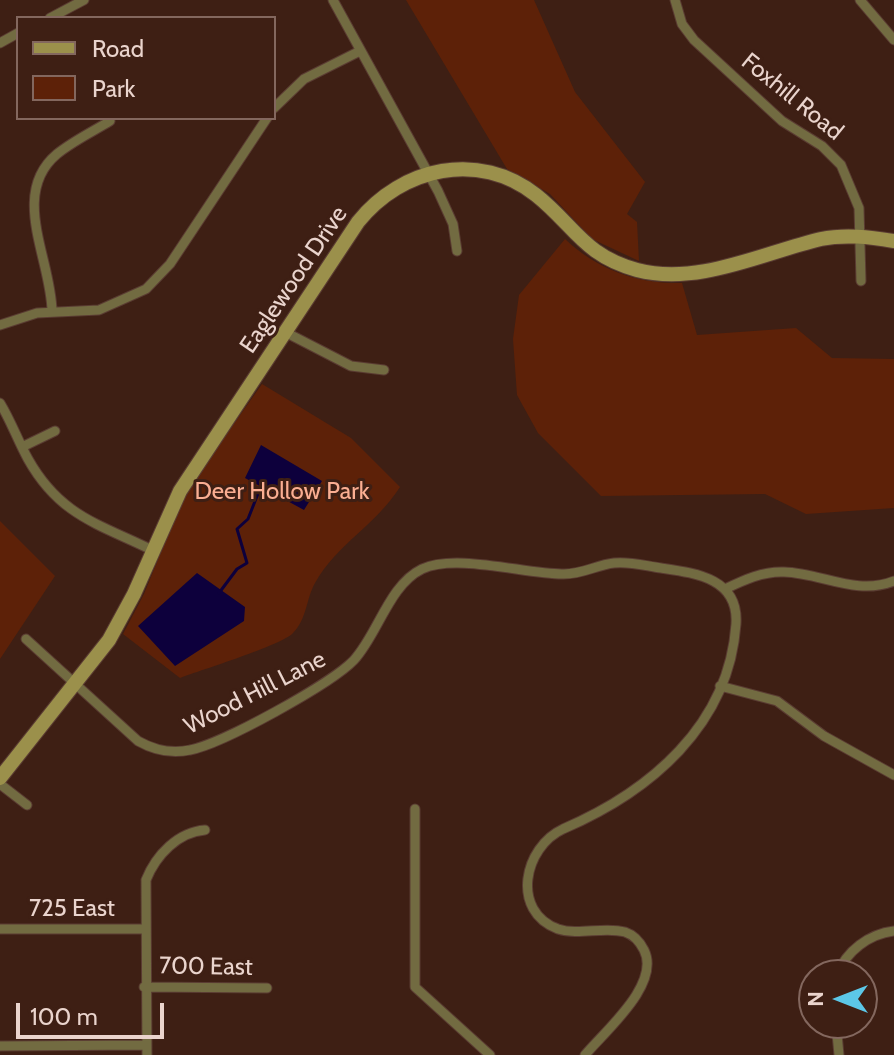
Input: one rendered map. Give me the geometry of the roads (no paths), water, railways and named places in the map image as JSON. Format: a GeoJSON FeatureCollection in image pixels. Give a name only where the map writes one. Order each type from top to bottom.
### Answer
{"type":"FeatureCollection","features":[{"type":"Feature","properties":{"kind":"main road","name":"Eaglewood Drive"},"geometry":{"type":"LineString","coordinates":[[0,781],[122,619],[180,491],[285,332],[367,211],[396,187],[428,173],[467,169],[506,177],[538,197],[591,249],[622,265],[656,273],[704,271],[822,239],[861,237],[894,241]]}},
{"type":"Feature","properties":{"kind":"street"},"geometry":{"type":"LineString","coordinates":[[54,16],[84,0]]}},
{"type":"Feature","properties":{"kind":"street"},"geometry":{"type":"LineString","coordinates":[[333,0],[428,173],[453,224],[457,251]]}},
{"type":"Feature","properties":{"kind":"street","name":"Foxhill Road"},"geometry":{"type":"LineString","coordinates":[[675,0],[682,24],[694,40],[775,115],[822,146],[841,165],[857,199],[861,281]]}},
{"type":"Feature","properties":{"kind":"street"},"geometry":{"type":"LineString","coordinates":[[860,0],[894,40]]}},
{"type":"Feature","properties":{"kind":"street"},"geometry":{"type":"LineString","coordinates":[[276,103],[304,79],[360,51]]}},
{"type":"Feature","properties":{"kind":"street"},"geometry":{"type":"LineString","coordinates":[[0,325],[28,315],[81,313],[110,307],[153,283],[170,264],[266,120]]}},
{"type":"Feature","properties":{"kind":"street"},"geometry":{"type":"LineString","coordinates":[[52,312],[34,211],[37,184],[55,156],[110,121]]}},
{"type":"Feature","properties":{"kind":"street"},"geometry":{"type":"LineString","coordinates":[[285,332],[351,366],[384,370]]}},
{"type":"Feature","properties":{"kind":"street"},"geometry":{"type":"LineString","coordinates":[[0,403],[22,447],[48,487],[76,513],[109,533],[152,550]]}},
{"type":"Feature","properties":{"kind":"street"},"geometry":{"type":"LineString","coordinates":[[22,447],[55,431]]}},
{"type":"Feature","properties":{"kind":"street","name":"Wood Hill Lane"},"geometry":{"type":"LineString","coordinates":[[26,639],[145,745],[171,752],[189,750],[319,688],[361,651],[406,582],[430,566],[506,566],[563,575],[623,563],[704,575],[725,589]]}},
{"type":"Feature","properties":{"kind":"street"},"geometry":{"type":"LineString","coordinates":[[585,1055],[643,986],[647,959],[637,939],[627,933],[567,931],[543,919],[528,892],[532,858],[554,833],[620,802],[660,773],[689,740],[720,686],[736,624],[735,608],[725,589],[750,578],[776,572],[855,586],[894,581]]}},
{"type":"Feature","properties":{"kind":"street"},"geometry":{"type":"LineString","coordinates":[[720,686],[777,701],[824,736],[894,775]]}},
{"type":"Feature","properties":{"kind":"street"},"geometry":{"type":"LineString","coordinates":[[0,781],[27,805]]}},
{"type":"Feature","properties":{"kind":"street"},"geometry":{"type":"LineString","coordinates":[[415,809],[415,987],[490,1055]]}},
{"type":"Feature","properties":{"kind":"street"},"geometry":{"type":"LineString","coordinates":[[0,1046],[146,1050],[144,887],[152,867],[179,837],[205,830]]}},
{"type":"Feature","properties":{"kind":"street","name":"725 East"},"geometry":{"type":"LineString","coordinates":[[0,929],[144,929]]}},
{"type":"Feature","properties":{"kind":"street"},"geometry":{"type":"LineString","coordinates":[[849,959],[860,945],[877,935],[894,931]]}},
{"type":"Feature","properties":{"kind":"street","name":"700 East"},"geometry":{"type":"LineString","coordinates":[[144,987],[267,988]]}},
{"type":"Feature","properties":{"kind":"waterway"},"geometry":{"type":"LineString","coordinates":[[219,593],[237,569],[247,563],[237,529],[248,519],[261,486]]}},
{"type":"Feature","properties":{"kind":"park label","name":"Deer Hollow Park"},"geometry":{"type":"Point","coordinates":[282,492]}}]}
